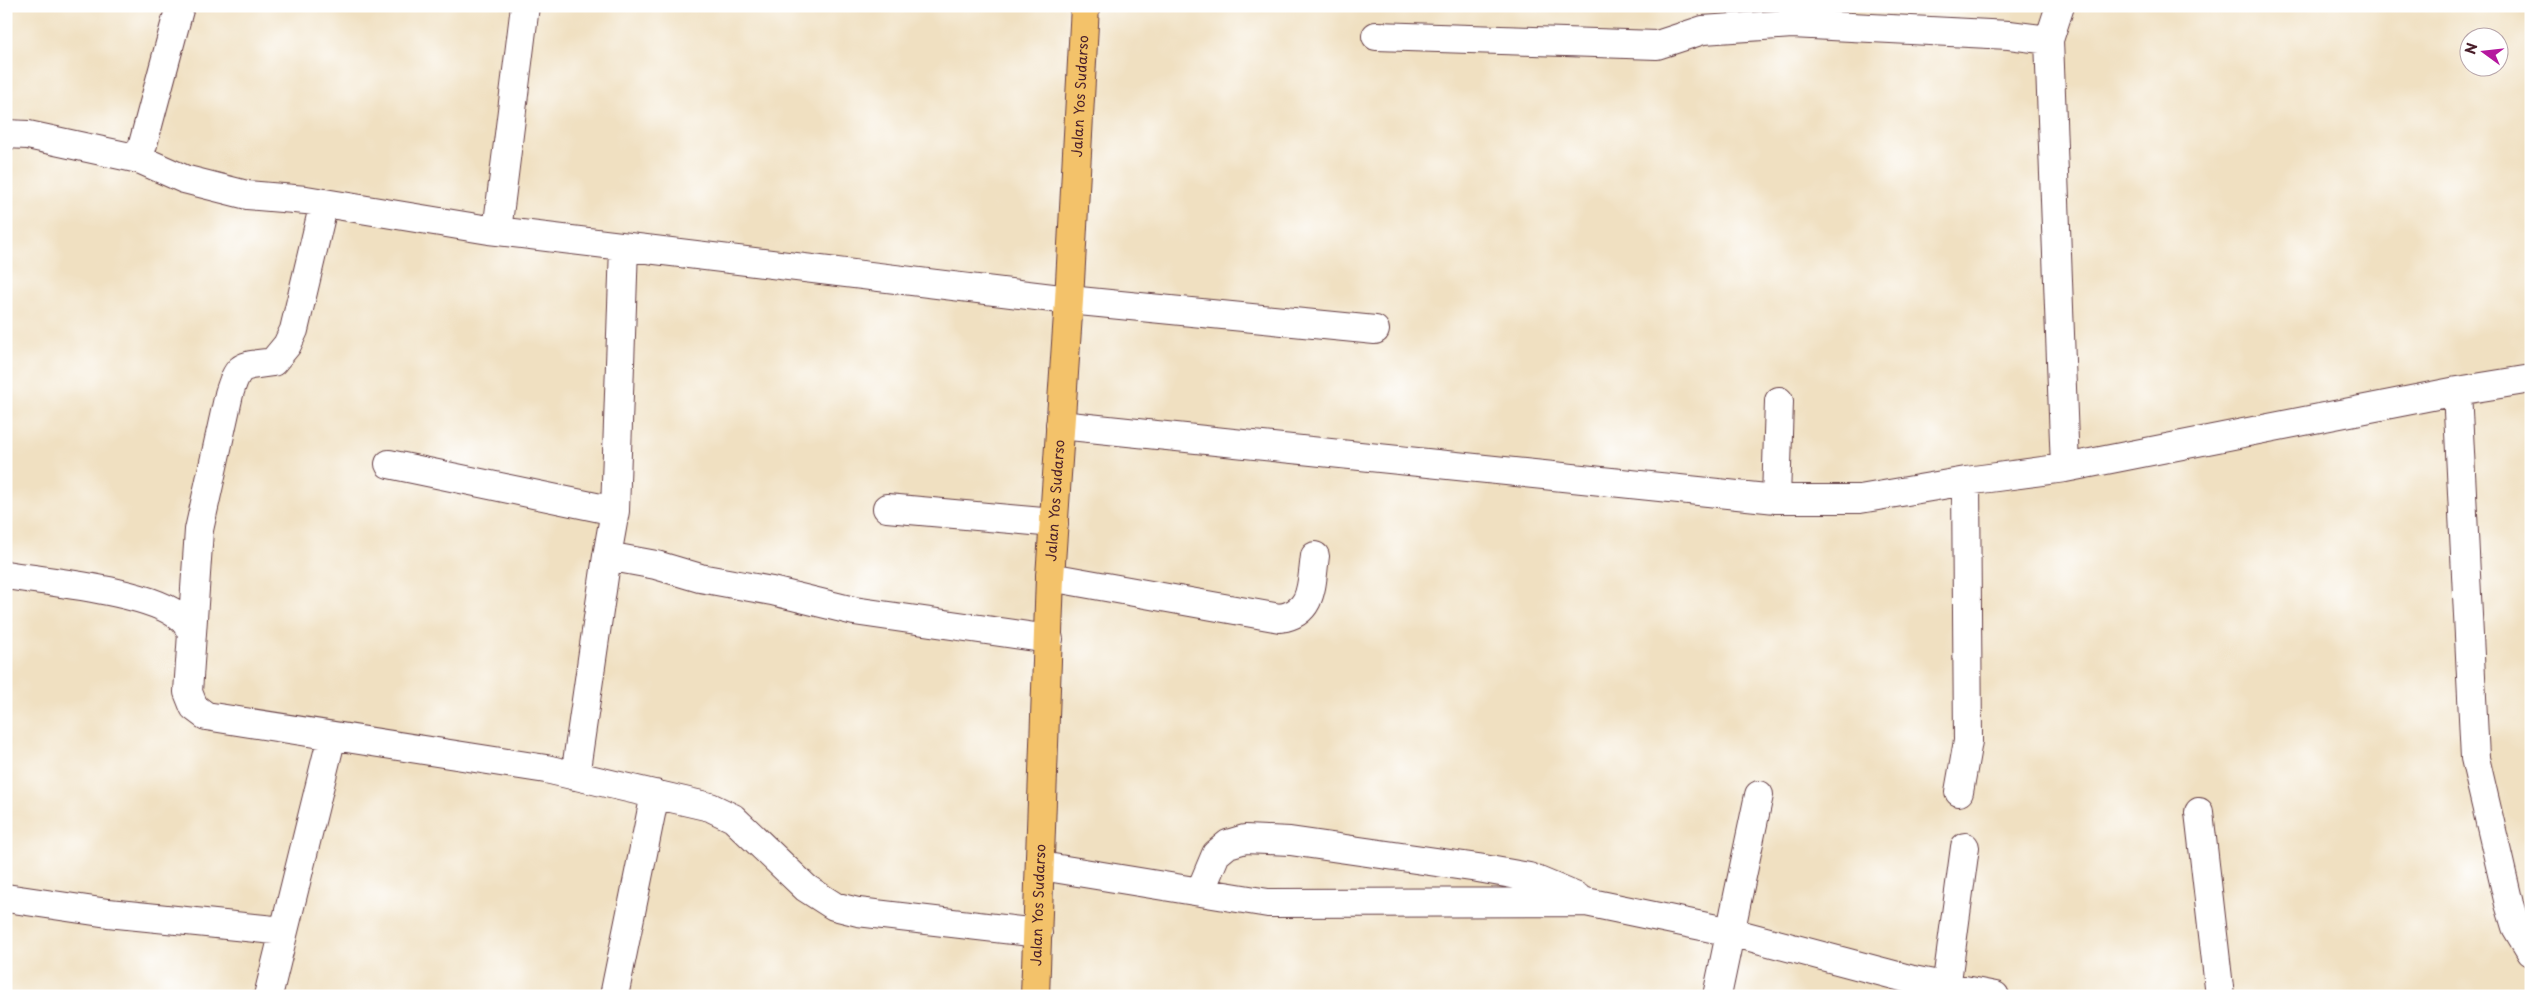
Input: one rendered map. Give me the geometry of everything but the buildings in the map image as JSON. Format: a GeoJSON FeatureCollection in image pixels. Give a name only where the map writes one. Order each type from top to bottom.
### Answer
{"type":"FeatureCollection","features":[{"type":"Feature","properties":{"kind":"highway","name":"Jalan Yos Sudarso"},"geometry":{"type":"LineString","coordinates":[[1035,996],[1050,577],[1069,300],[1085,6]]}},
{"type":"Feature","properties":{"kind":"street"},"geometry":{"type":"LineString","coordinates":[[139,158],[180,6]]}},
{"type":"Feature","properties":{"kind":"street"},"geometry":{"type":"LineString","coordinates":[[497,231],[525,6]]}},
{"type":"Feature","properties":{"kind":"street"},"geometry":{"type":"LineString","coordinates":[[2060,6],[2049,40],[2064,468]]}},
{"type":"Feature","properties":{"kind":"street"},"geometry":{"type":"LineString","coordinates":[[1376,36],[1658,45],[1703,30],[1792,24],[2009,35],[2049,40]]}},
{"type":"Feature","properties":{"kind":"street"},"geometry":{"type":"LineString","coordinates":[[6,134],[28,135],[139,158],[184,179],[247,195],[324,204],[497,231],[1069,300],[1375,330]]}},
{"type":"Feature","properties":{"kind":"street"},"geometry":{"type":"LineString","coordinates":[[324,204],[294,330],[287,344],[273,362],[241,367],[236,372],[229,394],[200,530],[190,630],[188,692],[194,707],[206,716],[575,776],[710,807],[733,818],[806,888],[834,906],[858,912],[1038,933]]}},
{"type":"Feature","properties":{"kind":"street"},"geometry":{"type":"LineString","coordinates":[[575,776],[607,556],[616,511],[624,247]]}},
{"type":"Feature","properties":{"kind":"street"},"geometry":{"type":"LineString","coordinates":[[1060,424],[1776,499],[1860,499],[1966,481],[2064,468],[2457,391],[2531,379]]}},
{"type":"Feature","properties":{"kind":"street"},"geometry":{"type":"LineString","coordinates":[[2457,391],[2475,758],[2509,904],[2516,927],[2531,952]]}},
{"type":"Feature","properties":{"kind":"street"},"geometry":{"type":"LineString","coordinates":[[1776,499],[1779,401]]}},
{"type":"Feature","properties":{"kind":"street"},"geometry":{"type":"LineString","coordinates":[[389,464],[616,511]]}},
{"type":"Feature","properties":{"kind":"street"},"geometry":{"type":"LineString","coordinates":[[1959,792],[1968,740],[1966,481]]}},
{"type":"Feature","properties":{"kind":"street"},"geometry":{"type":"LineString","coordinates":[[887,508],[1054,523]]}},
{"type":"Feature","properties":{"kind":"street"},"geometry":{"type":"LineString","coordinates":[[607,556],[656,565],[700,578],[772,591],[854,611],[1049,639]]}},
{"type":"Feature","properties":{"kind":"street"},"geometry":{"type":"LineString","coordinates":[[1050,577],[1280,618],[1292,616],[1303,608],[1309,595],[1315,556]]}},
{"type":"Feature","properties":{"kind":"street"},"geometry":{"type":"LineString","coordinates":[[6,575],[142,598],[182,618],[190,630]]}},
{"type":"Feature","properties":{"kind":"street"},"geometry":{"type":"LineString","coordinates":[[268,996],[332,736]]}},
{"type":"Feature","properties":{"kind":"street"},"geometry":{"type":"LineString","coordinates":[[614,996],[655,794]]}},
{"type":"Feature","properties":{"kind":"street"},"geometry":{"type":"LineString","coordinates":[[1717,996],[1759,795]]}},
{"type":"Feature","properties":{"kind":"street"},"geometry":{"type":"LineString","coordinates":[[2199,812],[2220,996]]}},
{"type":"Feature","properties":{"kind":"street"},"geometry":{"type":"LineString","coordinates":[[1200,892],[1216,854],[1228,844],[1245,839],[1300,843],[1529,877],[1556,886],[1586,902]]}},
{"type":"Feature","properties":{"kind":"street"},"geometry":{"type":"LineString","coordinates":[[1946,991],[1965,847]]}},
{"type":"Feature","properties":{"kind":"street"},"geometry":{"type":"LineString","coordinates":[[1041,866],[1268,903],[1586,902],[1731,932],[1914,980],[1946,991],[1995,996]]}},
{"type":"Feature","properties":{"kind":"street"},"geometry":{"type":"LineString","coordinates":[[6,898],[108,913],[284,931]]}}]}
